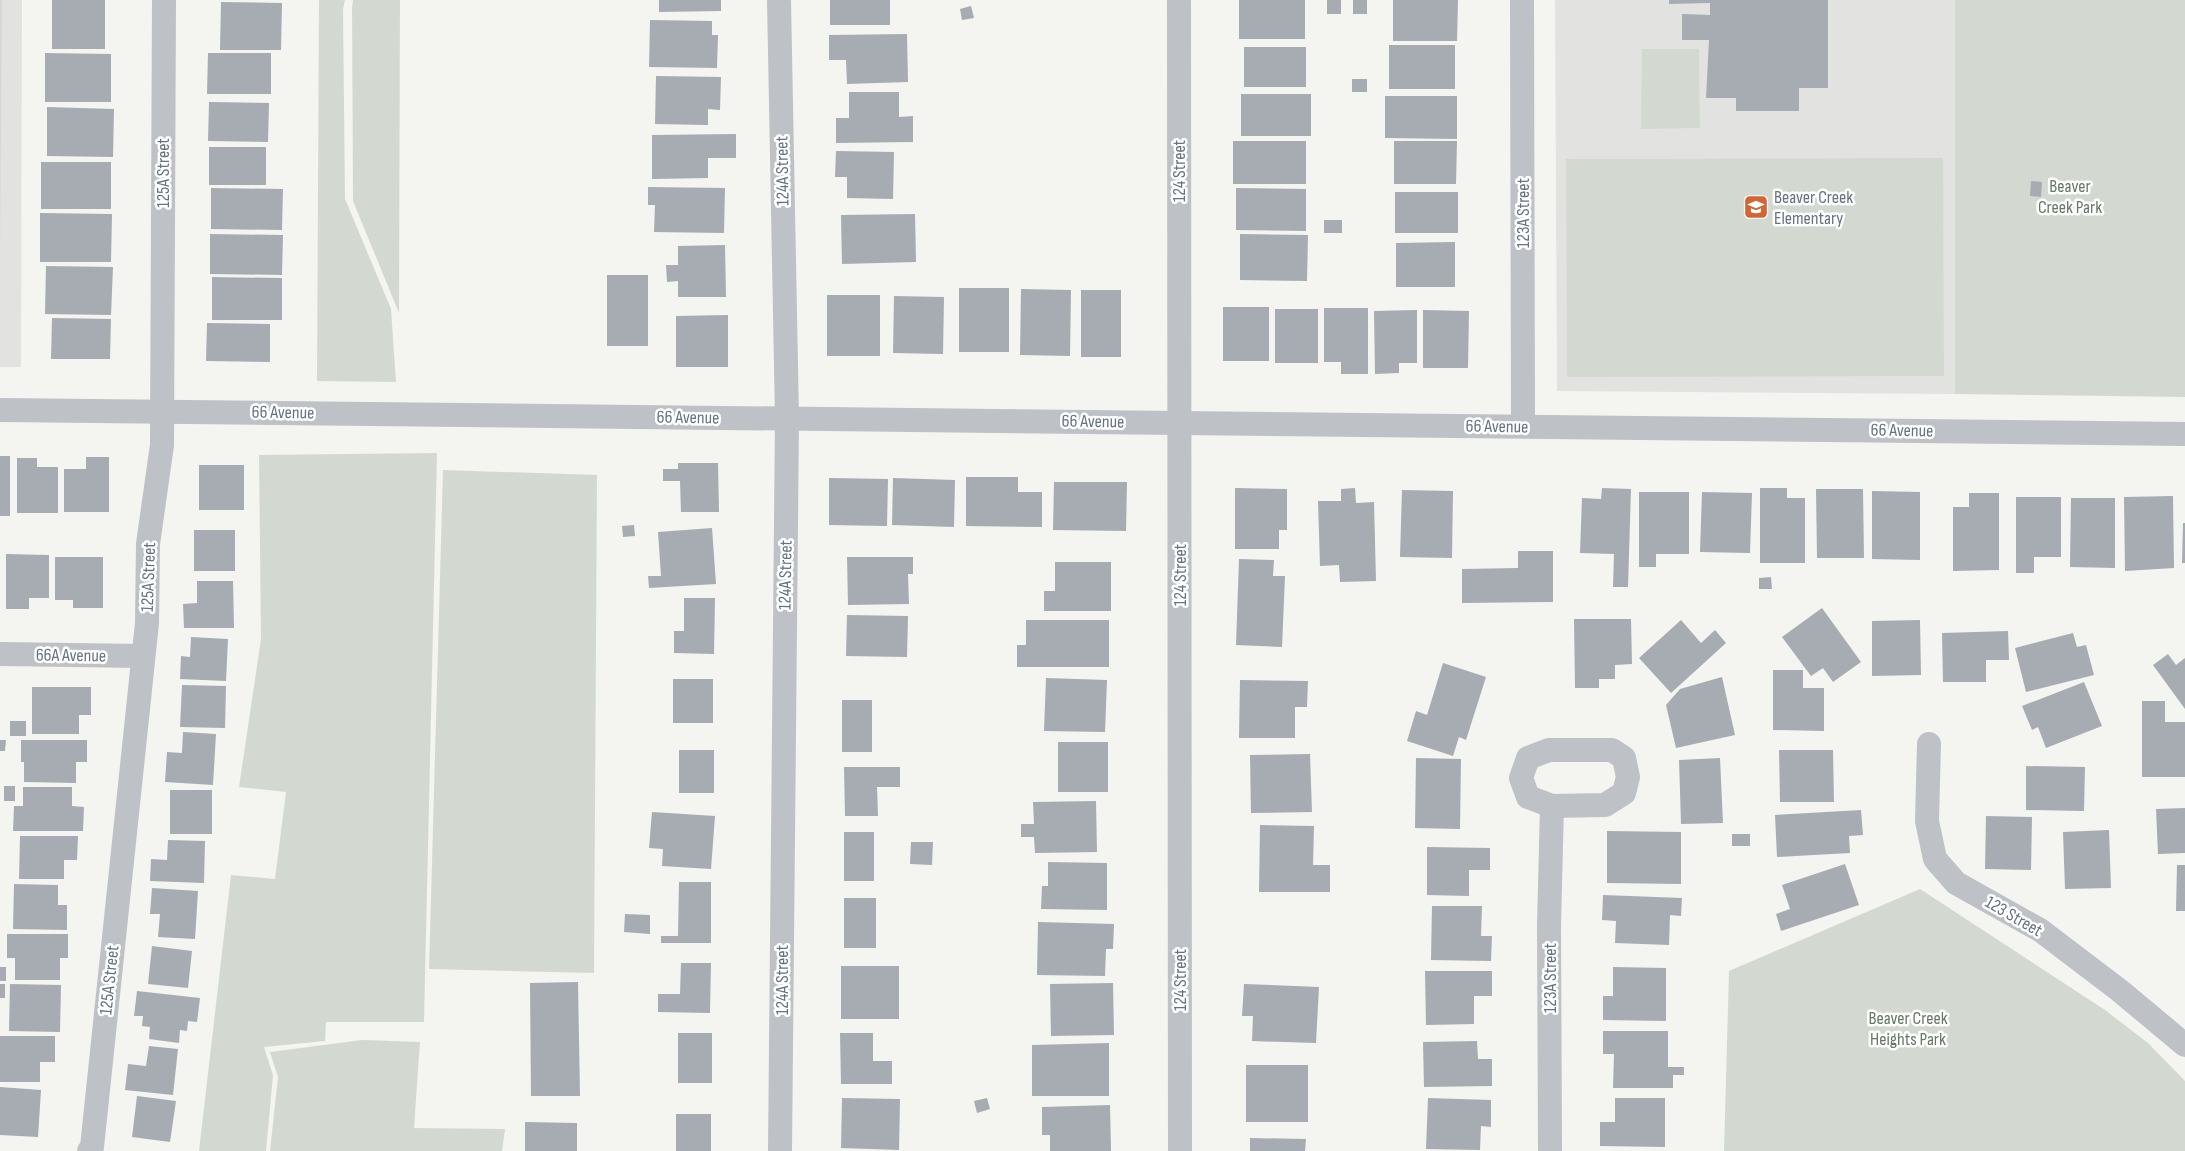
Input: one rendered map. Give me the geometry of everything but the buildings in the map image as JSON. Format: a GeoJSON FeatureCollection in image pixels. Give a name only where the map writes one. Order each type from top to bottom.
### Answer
{"type":"FeatureCollection","features":[{"type":"Feature","properties":{"kind":"street","name":"125A Street"},"geometry":{"type":"LineString","coordinates":[[89,1151],[92,1147],[147,623],[148,544],[162,445],[164,0]]}},
{"type":"Feature","properties":{"kind":"street","name":"124A Street"},"geometry":{"type":"LineString","coordinates":[[779,0],[787,418],[780,1151]]}},
{"type":"Feature","properties":{"kind":"street","name":"124 Street"},"geometry":{"type":"LineString","coordinates":[[1179,0],[1180,1151]]}},
{"type":"Feature","properties":{"kind":"street","name":"123A Street"},"geometry":{"type":"LineString","coordinates":[[1522,0],[1523,426]]}},
{"type":"Feature","properties":{"kind":"street","name":"66 Avenue"},"geometry":{"type":"LineString","coordinates":[[0,410],[2185,434]]}},
{"type":"Feature","properties":{"kind":"street","name":"66A Avenue"},"geometry":{"type":"LineString","coordinates":[[0,654],[143,656]]}},
{"type":"Feature","properties":{"kind":"street","name":"123 Street"},"geometry":{"type":"LineString","coordinates":[[1929,744],[1927,821],[1935,860],[1956,883],[2040,930],[2119,990],[2185,1044]]}},
{"type":"Feature","properties":{"kind":"street","name":"123A Street"},"geometry":{"type":"LineString","coordinates":[[1550,1151],[1549,925],[1552,806]]}},
{"type":"Feature","properties":{"kind":"shaded area"},"geometry":{"type":"Polygon","coordinates":[[[0,0],[22,0],[21,367],[0,367],[0,0]]]}},
{"type":"Feature","properties":{"kind":"shaded area","name":"Beaver Creek Elementary"},"geometry":{"type":"Polygon","coordinates":[[[1555,0],[1955,0],[1955,394],[1557,391],[1555,0]]]}},
{"type":"Feature","properties":{"kind":"green space"},"geometry":{"type":"Polygon","coordinates":[[[0,0],[2,0],[0,260],[0,0]]]}},
{"type":"Feature","properties":{"kind":"green space"},"geometry":{"type":"Polygon","coordinates":[[[319,0],[345,0],[343,9],[345,199],[391,309],[396,382],[317,381],[319,0]]]}},
{"type":"Feature","properties":{"kind":"green space"},"geometry":{"type":"Polygon","coordinates":[[[353,0],[400,0],[399,313],[353,201],[353,0]]]}},
{"type":"Feature","properties":{"kind":"green space","name":"Beaver Creek Park"},"geometry":{"type":"Polygon","coordinates":[[[1955,0],[2185,0],[2185,397],[1955,394],[1955,0]]]}},
{"type":"Feature","properties":{"kind":"green space"},"geometry":{"type":"Polygon","coordinates":[[[1642,49],[1699,49],[1700,128],[1641,129],[1642,49]]]}},
{"type":"Feature","properties":{"kind":"green space"},"geometry":{"type":"Polygon","coordinates":[[[1943,158],[1944,376],[1567,377],[1566,159],[1943,158]]]}},
{"type":"Feature","properties":{"kind":"green space"},"geometry":{"type":"Polygon","coordinates":[[[437,453],[424,1022],[326,1022],[325,1041],[264,1047],[273,1075],[266,1151],[199,1151],[231,875],[275,879],[286,792],[239,787],[261,639],[259,455],[437,453]]]}},
{"type":"Feature","properties":{"kind":"green space"},"geometry":{"type":"Polygon","coordinates":[[[443,470],[597,475],[594,973],[429,969],[443,470]]]}},
{"type":"Feature","properties":{"kind":"green space","name":"Beaver Creek Heights Park"},"geometry":{"type":"Polygon","coordinates":[[[1920,889],[2105,1010],[2148,1043],[2185,1081],[2185,1151],[1724,1151],[1729,971],[1920,889]]]}},
{"type":"Feature","properties":{"kind":"green space"},"geometry":{"type":"Polygon","coordinates":[[[362,1040],[420,1042],[414,1128],[505,1129],[502,1151],[270,1151],[278,1077],[270,1052],[362,1040]]]}},
{"type":"Feature","properties":{"kind":"place","name":"Beaver Creek Elementary"},"geometry":{"type":"Point","coordinates":[1756,207]}}]}
